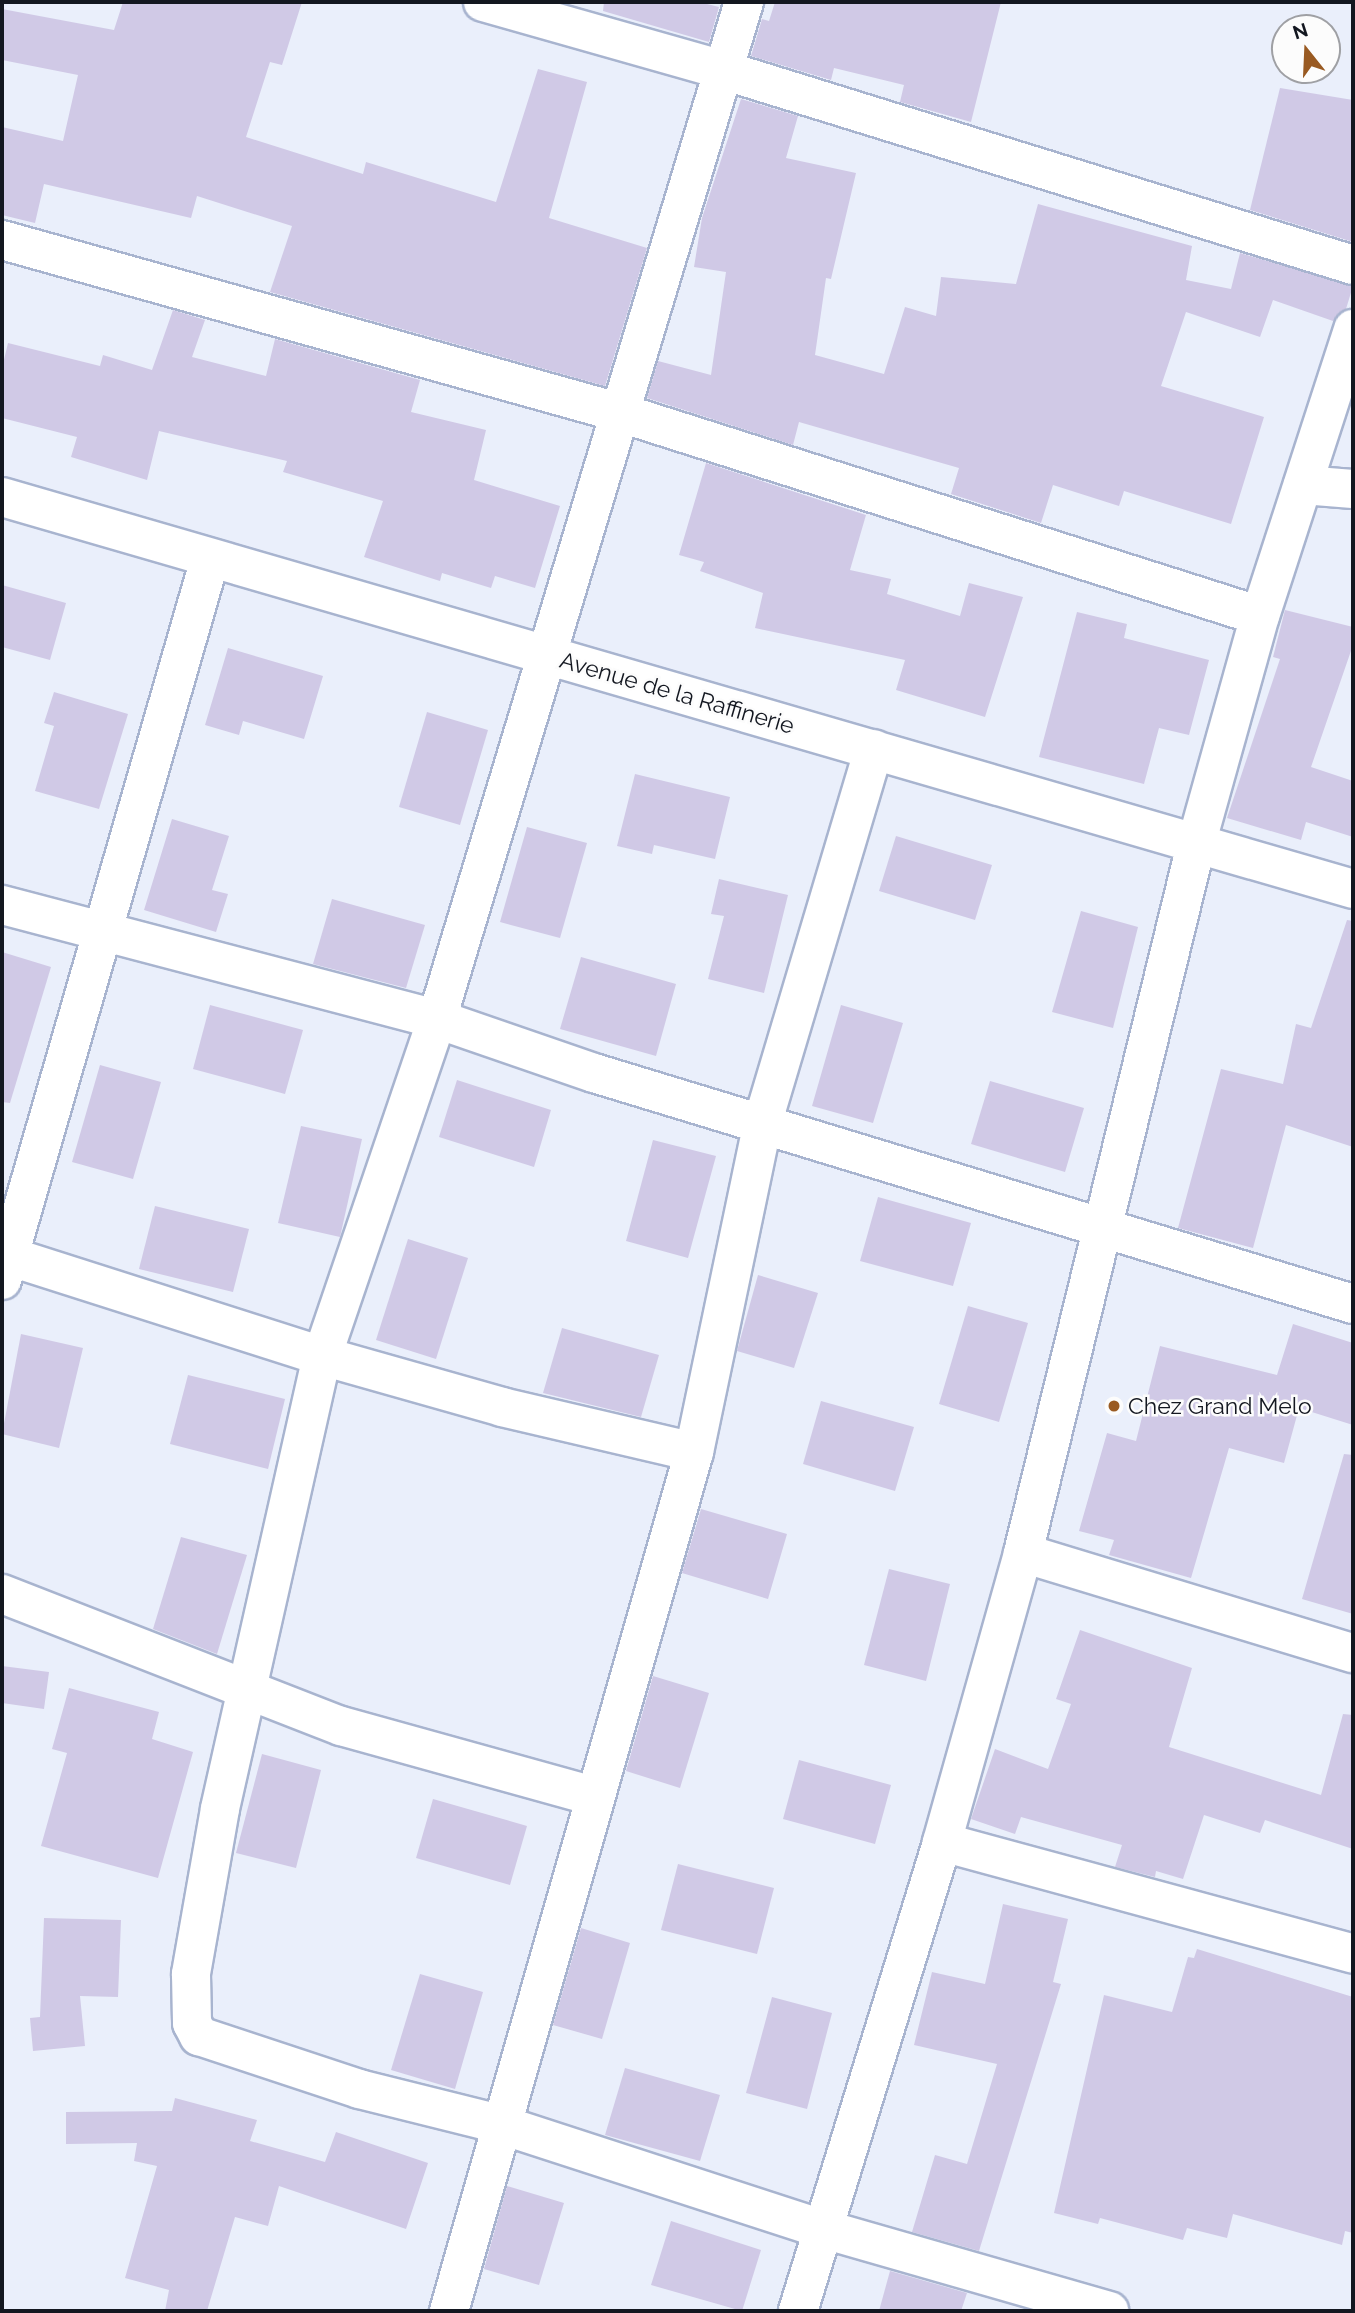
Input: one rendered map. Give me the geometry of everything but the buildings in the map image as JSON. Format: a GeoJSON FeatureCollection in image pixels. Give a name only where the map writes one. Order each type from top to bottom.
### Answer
{"type":"FeatureCollection","features":[{"type":"Feature","properties":{"kind":"street"},"geometry":{"type":"LineString","coordinates":[[484,2],[723,69],[1353,265]]}},
{"type":"Feature","properties":{"kind":"street"},"geometry":{"type":"LineString","coordinates":[[744,2],[549,657],[437,1019],[322,1356],[246,1690],[191,1974],[192,2023],[199,2036],[359,2089],[499,2124],[820,2228],[1109,2311]]}},
{"type":"Feature","properties":{"kind":"street"},"geometry":{"type":"LineString","coordinates":[[2,240],[621,413],[1260,616]]}},
{"type":"Feature","properties":{"kind":"street"},"geometry":{"type":"LineString","coordinates":[[798,2311],[820,2228],[942,1842],[1023,1553],[1197,841],[1260,616],[1353,329]]}},
{"type":"Feature","properties":{"kind":"street"},"geometry":{"type":"LineString","coordinates":[[1303,485],[1353,489]]}},
{"type":"Feature","properties":{"kind":"street","name":"Avenue de la Raffinerie"},"geometry":{"type":"LineString","coordinates":[[2,497],[549,657],[1197,841],[1353,889]]}},
{"type":"Feature","properties":{"kind":"street"},"geometry":{"type":"LineString","coordinates":[[210,559],[4,1263],[502,1407],[694,1452]]}},
{"type":"Feature","properties":{"kind":"street"},"geometry":{"type":"LineString","coordinates":[[449,2311],[499,2124],[694,1452],[764,1121],[874,749]]}},
{"type":"Feature","properties":{"kind":"street"},"geometry":{"type":"LineString","coordinates":[[2,905],[100,933],[437,1019],[594,1073],[764,1121],[1104,1230],[1353,1304]]}},
{"type":"Feature","properties":{"kind":"street"},"geometry":{"type":"LineString","coordinates":[[1023,1553],[1353,1653]]}},
{"type":"Feature","properties":{"kind":"street"},"geometry":{"type":"LineString","coordinates":[[2,1594],[341,1726],[593,1796]]}},
{"type":"Feature","properties":{"kind":"street"},"geometry":{"type":"LineString","coordinates":[[942,1842],[1353,1954]]}},
{"type":"Feature","properties":{"kind":"place","name":"Chez Grand Melo"},"geometry":{"type":"Point","coordinates":[1114,1406]}}]}
